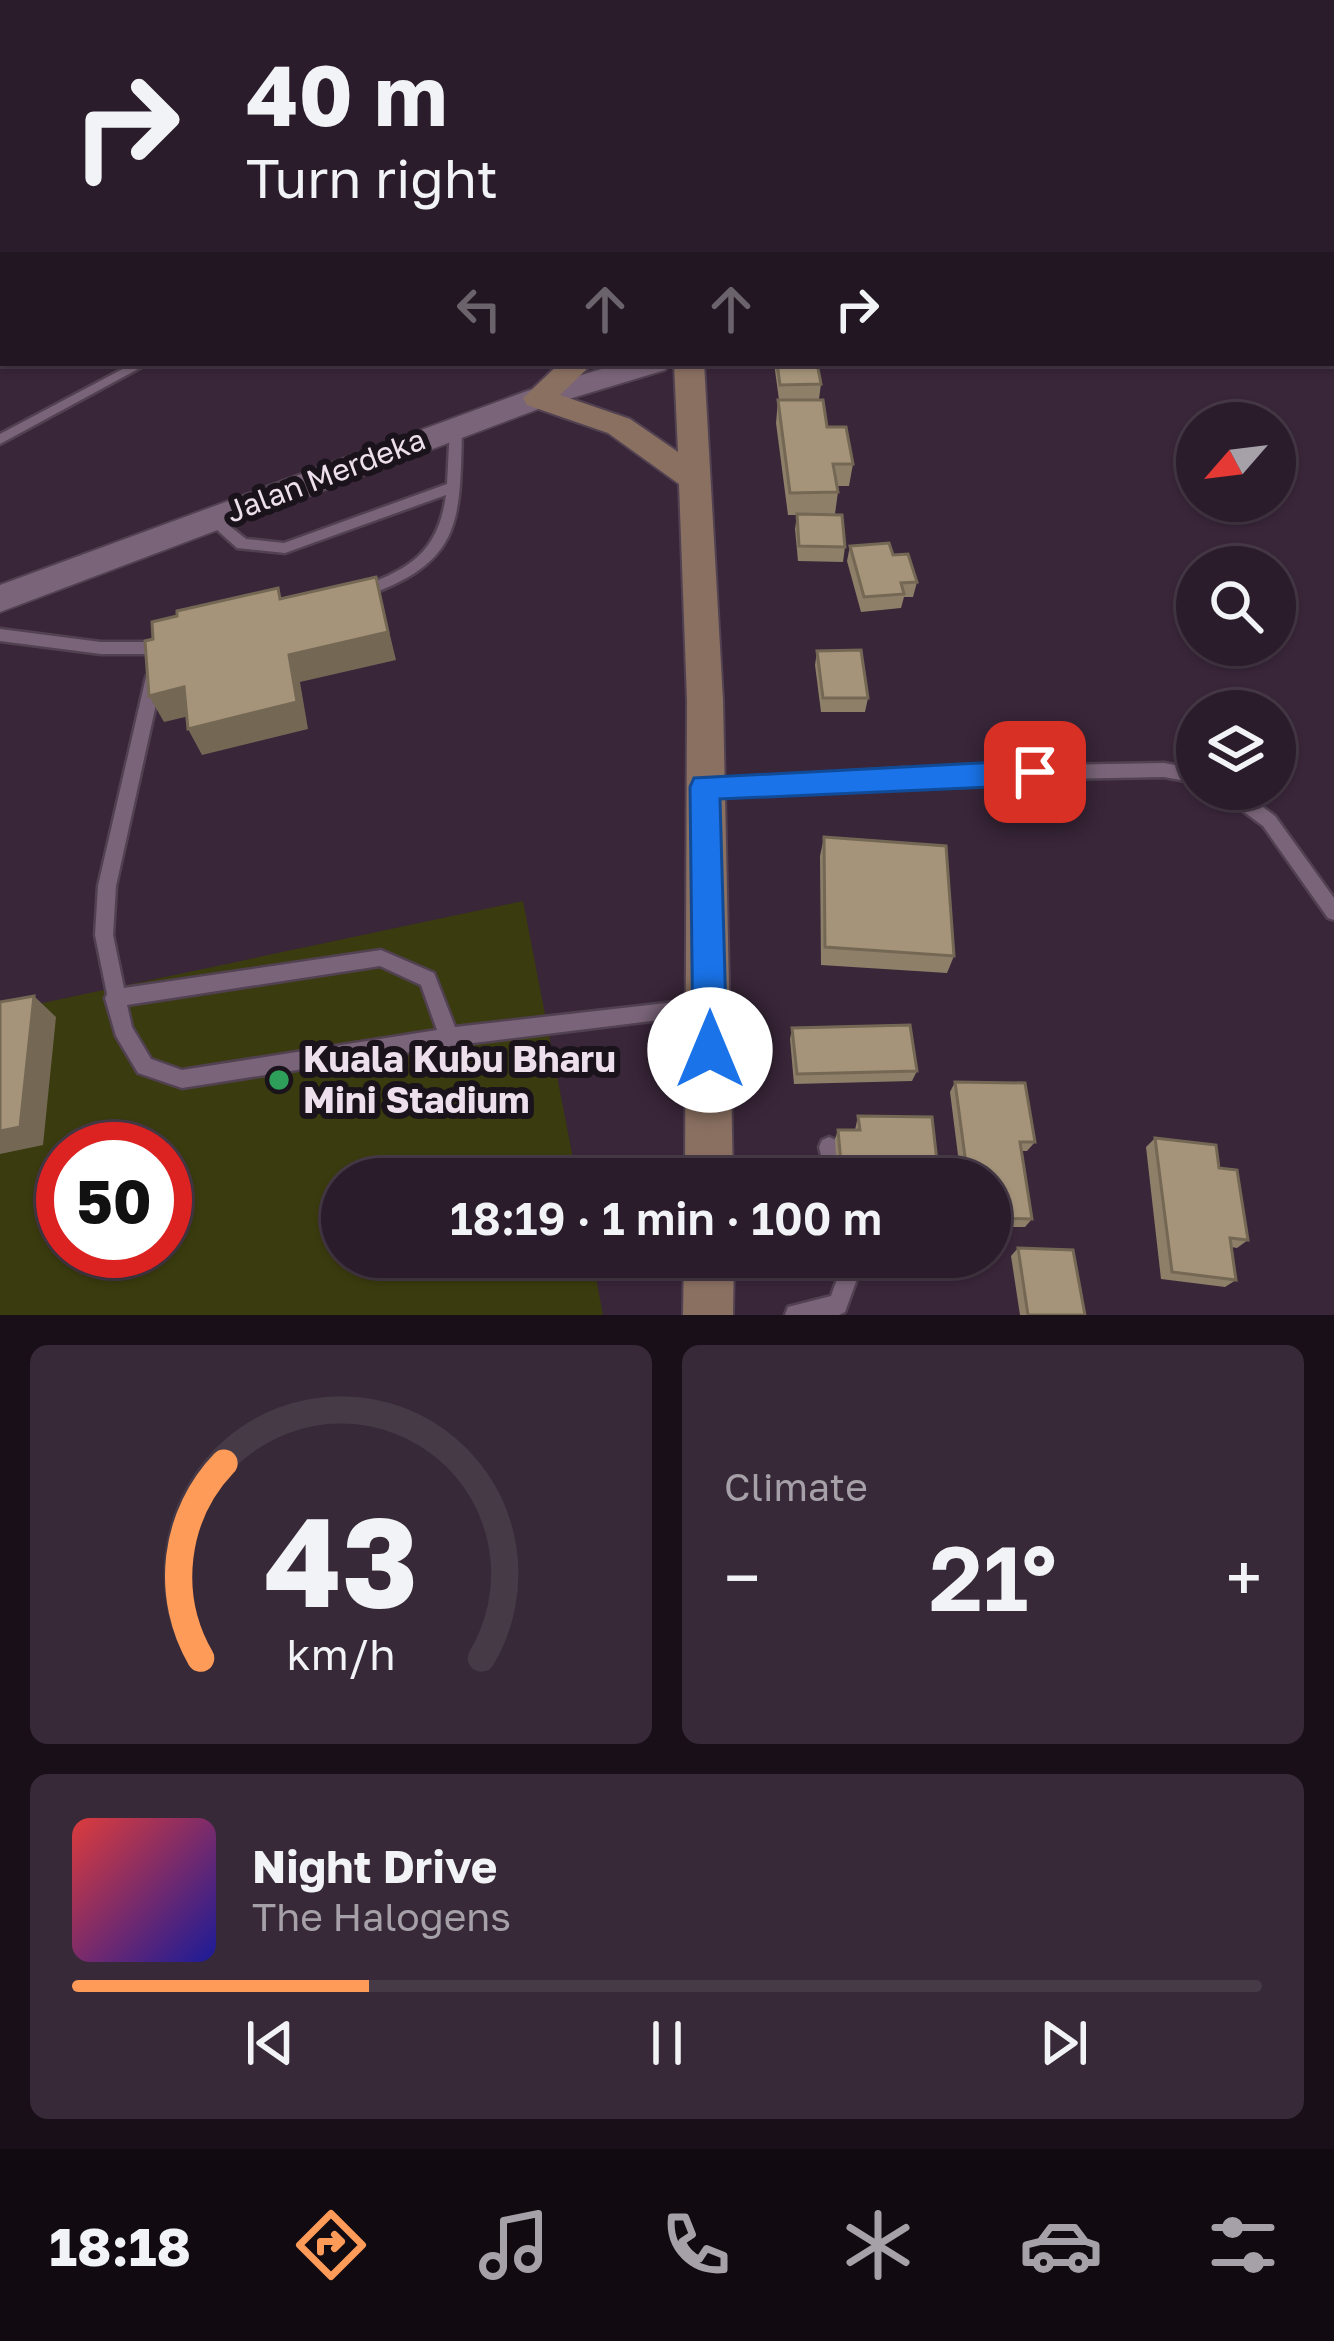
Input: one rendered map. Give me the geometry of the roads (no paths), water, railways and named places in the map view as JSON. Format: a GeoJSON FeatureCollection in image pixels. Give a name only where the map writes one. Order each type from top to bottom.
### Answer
{"type":"FeatureCollection","features":[{"type":"Feature","properties":{"kind":"main road"},"geometry":{"type":"LineString","coordinates":[[575,366],[538,398],[619,426],[695,480]]}},
{"type":"Feature","properties":{"kind":"main road"},"geometry":{"type":"LineString","coordinates":[[689,366],[705,787],[709,1158]]}},
{"type":"Feature","properties":{"kind":"main road"},"geometry":{"type":"LineString","coordinates":[[708,1315],[709,1278]]}},
{"type":"Feature","properties":{"kind":"street","name":"Jalan Merdeka"},"geometry":{"type":"LineString","coordinates":[[0,599],[456,427],[645,366]]}},
{"type":"Feature","properties":{"kind":"lane"},"geometry":{"type":"LineString","coordinates":[[0,440],[137,366]]}},
{"type":"Feature","properties":{"kind":"lane"},"geometry":{"type":"LineString","coordinates":[[340,598],[420,568],[443,544],[453,518],[456,427]]}},
{"type":"Feature","properties":{"kind":"lane"},"geometry":{"type":"LineString","coordinates":[[212,519],[242,544],[285,548],[454,487]]}},
{"type":"Feature","properties":{"kind":"lane"},"geometry":{"type":"LineString","coordinates":[[0,635],[101,648],[175,644],[156,667],[107,886],[104,935],[114,998],[123,1030],[146,1066],[182,1079],[449,1036],[710,1006]]}},
{"type":"Feature","properties":{"kind":"lane"},"geometry":{"type":"LineString","coordinates":[[705,787],[929,774],[1176,772]]}},
{"type":"Feature","properties":{"kind":"lane"},"geometry":{"type":"LineString","coordinates":[[1254,810],[1269,821],[1334,912]]}},
{"type":"Feature","properties":{"kind":"lane"},"geometry":{"type":"LineString","coordinates":[[114,998],[381,958],[428,980],[449,1036]]}},
{"type":"Feature","properties":{"kind":"lane"},"geometry":{"type":"LineString","coordinates":[[829,1147],[832,1158]]}},
{"type":"Feature","properties":{"kind":"lane"},"geometry":{"type":"LineString","coordinates":[[796,1315],[838,1305],[848,1278]]}},
{"type":"Feature","properties":{"kind":"place","name":"Kuala Kubu Bharu Mini Stadium"},"geometry":{"type":"Point","coordinates":[279,1080]}}]}
